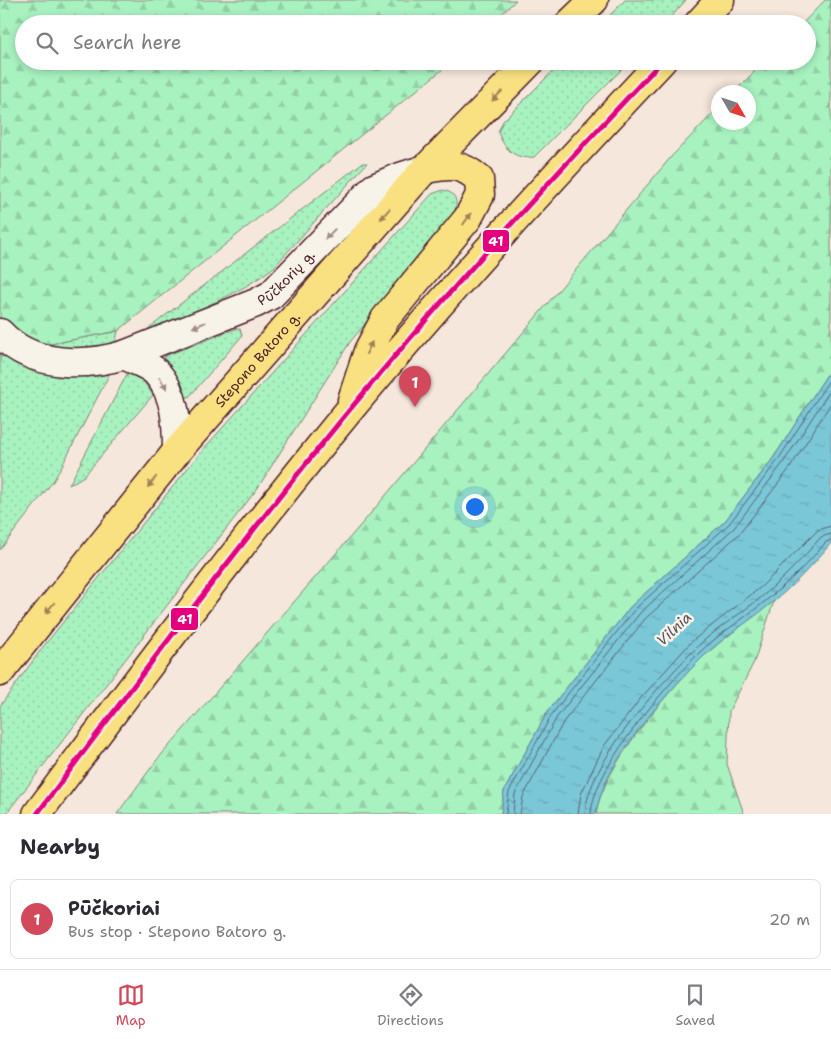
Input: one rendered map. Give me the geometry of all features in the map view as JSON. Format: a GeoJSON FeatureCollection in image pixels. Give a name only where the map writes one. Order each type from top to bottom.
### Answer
{"type":"FeatureCollection","features":[{"type":"Feature","properties":{"kind":"main road"},"geometry":{"type":"LineString","coordinates":[[578,15],[594,0]]}},
{"type":"Feature","properties":{"kind":"main road"},"geometry":{"type":"LineString","coordinates":[[706,15],[720,0]]}},
{"type":"Feature","properties":{"kind":"main road","name":"Stepono Batoro g."},"geometry":{"type":"LineString","coordinates":[[0,672],[177,451],[425,169],[522,70]]}},
{"type":"Feature","properties":{"kind":"main road"},"geometry":{"type":"LineString","coordinates":[[36,814],[256,525],[349,411],[444,300],[654,70]]}},
{"type":"Feature","properties":{"kind":"main road"},"geometry":{"type":"LineString","coordinates":[[349,411],[368,351],[385,319],[468,218],[480,195],[479,179],[467,169],[451,165],[425,169]]}},
{"type":"Feature","properties":{"kind":"street","name":"Pūčkorių g."},"geometry":{"type":"LineString","coordinates":[[0,333],[11,346],[36,358],[68,362],[108,360],[124,355],[256,303],[271,295],[374,188],[425,169]]}},
{"type":"Feature","properties":{"kind":"street"},"geometry":{"type":"LineString","coordinates":[[124,355],[155,371],[167,389],[174,406],[177,451]]}},
{"type":"Feature","properties":{"kind":"green space"},"geometry":{"type":"Polygon","coordinates":[[[0,0],[516,0],[500,15],[15,15],[15,70],[442,70],[118,331],[40,346],[0,357],[0,0]]]}},
{"type":"Feature","properties":{"kind":"green space"},"geometry":{"type":"Polygon","coordinates":[[[625,0],[686,0],[673,15],[610,15],[625,0]]]}},
{"type":"Feature","properties":{"kind":"green space"},"geometry":{"type":"Polygon","coordinates":[[[825,0],[831,0],[831,368],[774,457],[725,521],[631,606],[548,711],[504,791],[501,814],[117,814],[156,761],[365,520],[671,157],[711,115],[711,130],[756,130],[756,85],[741,85],[756,70],[816,70],[816,15],[811,15],[825,0]]]}},
{"type":"Feature","properties":{"kind":"green space"},"geometry":{"type":"Polygon","coordinates":[[[554,70],[621,70],[534,157],[516,155],[503,144],[498,132],[503,121],[554,70]]]}},
{"type":"Feature","properties":{"kind":"green space"},"geometry":{"type":"Polygon","coordinates":[[[362,163],[367,163],[274,267],[230,295],[150,331],[148,329],[362,163]]]}},
{"type":"Feature","properties":{"kind":"green space"},"geometry":{"type":"Polygon","coordinates":[[[443,190],[453,195],[456,203],[449,222],[350,342],[257,489],[6,814],[0,814],[0,706],[43,647],[200,453],[432,194],[443,190]]]}},
{"type":"Feature","properties":{"kind":"green space"},"geometry":{"type":"Polygon","coordinates":[[[235,329],[240,329],[242,336],[189,397],[185,397],[163,360],[165,356],[235,329]]]}},
{"type":"Feature","properties":{"kind":"green space"},"geometry":{"type":"Polygon","coordinates":[[[118,331],[108,377],[64,462],[54,480],[0,550],[0,357],[40,346],[118,331]]]}},
{"type":"Feature","properties":{"kind":"green space"},"geometry":{"type":"Polygon","coordinates":[[[133,373],[143,381],[153,395],[84,476],[69,485],[127,374],[133,373]]]}},
{"type":"Feature","properties":{"kind":"green space"},"geometry":{"type":"Polygon","coordinates":[[[774,601],[754,662],[729,711],[727,764],[744,814],[596,814],[601,795],[611,774],[624,752],[656,708],[704,656],[774,601]]]}},
{"type":"Feature","properties":{"kind":"water","name":"Vilnia"},"geometry":{"type":"Polygon","coordinates":[[[831,368],[831,543],[804,574],[764,609],[720,642],[673,688],[623,751],[610,773],[601,794],[596,814],[501,814],[504,791],[548,711],[631,606],[725,521],[774,457],[831,368]]]}},
{"type":"Feature","properties":{"kind":"transit line","name":"41"},"geometry":{"type":"LineString","coordinates":[[37,814],[190,612],[347,413],[423,323],[654,70]]}},
{"type":"Feature","properties":{"kind":"place","name":"Pūčkoriai"},"geometry":{"type":"Point","coordinates":[415,407]}}]}
